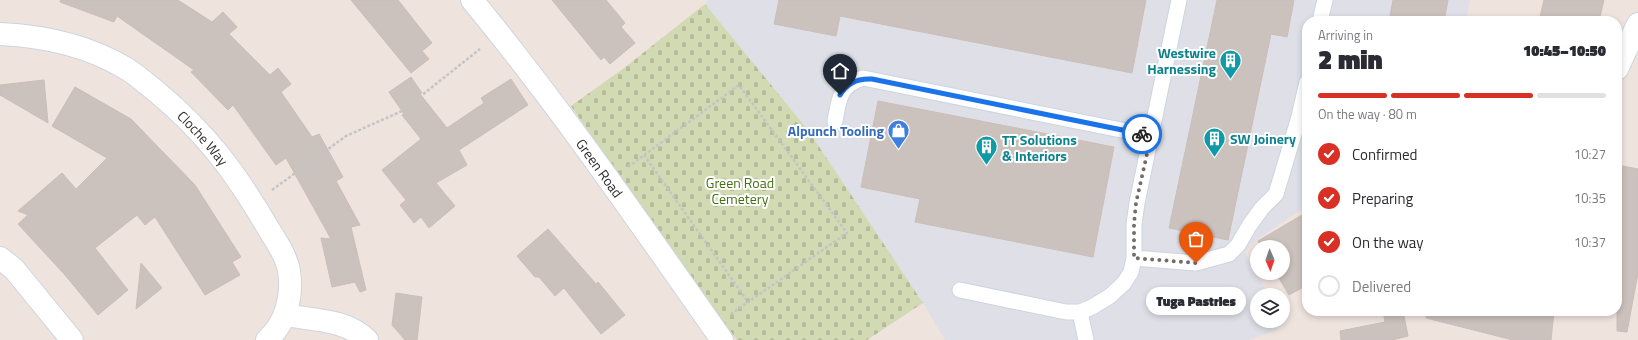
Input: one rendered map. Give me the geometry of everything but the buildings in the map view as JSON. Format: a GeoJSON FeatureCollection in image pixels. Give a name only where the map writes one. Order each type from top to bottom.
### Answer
{"type":"FeatureCollection","features":[{"type":"Feature","properties":{"kind":"street","name":"Green Road"},"geometry":{"type":"LineString","coordinates":[[472,0],[563,117],[717,333]]}},
{"type":"Feature","properties":{"kind":"street"},"geometry":{"type":"LineString","coordinates":[[1622,58],[1638,24]]}},
{"type":"Feature","properties":{"kind":"street","name":"Cloche Way"},"geometry":{"type":"LineString","coordinates":[[0,34],[44,38],[101,56],[127,69],[171,104],[207,139],[223,158],[253,203],[284,254],[289,270],[289,300],[285,315],[272,336],[267,340]]}},
{"type":"Feature","properties":{"kind":"street"},"geometry":{"type":"LineString","coordinates":[[0,258],[14,269],[72,340]]}},
{"type":"Feature","properties":{"kind":"street"},"geometry":{"type":"LineString","coordinates":[[285,315],[349,326],[360,333],[367,340]]}},
{"type":"Feature","properties":{"kind":"lane"},"geometry":{"type":"LineString","coordinates":[[960,290],[1066,312],[1080,312],[1092,307],[1110,296],[1124,283],[1132,272],[1136,203],[1179,0]]}},
{"type":"Feature","properties":{"kind":"lane"},"geometry":{"type":"LineString","coordinates":[[1321,16],[1325,0]]}},
{"type":"Feature","properties":{"kind":"lane"},"geometry":{"type":"LineString","coordinates":[[835,122],[840,95],[843,90],[854,81],[863,78],[1151,136]]}},
{"type":"Feature","properties":{"kind":"lane"},"geometry":{"type":"LineString","coordinates":[[1134,258],[1196,263],[1229,254],[1238,245],[1262,208],[1276,194],[1302,104]]}},
{"type":"Feature","properties":{"kind":"lane"},"geometry":{"type":"LineString","coordinates":[[1080,312],[1086,340]]}},
{"type":"Feature","properties":{"kind":"path"},"geometry":{"type":"LineString","coordinates":[[253,203],[346,136],[402,112],[499,34]]}},
{"type":"Feature","properties":{"kind":"path"},"geometry":{"type":"LineString","coordinates":[[608,181],[739,85],[847,233],[748,302],[717,333]]}},
{"type":"Feature","properties":{"kind":"path"},"geometry":{"type":"LineString","coordinates":[[644,155],[748,302]]}},
{"type":"Feature","properties":{"kind":"shaded area"},"geometry":{"type":"Polygon","coordinates":[[[709,0],[1470,0],[1467,16],[1302,16],[1302,209],[1257,240],[1250,240],[1250,246],[1245,253],[1250,262],[1250,280],[1260,280],[1265,288],[1250,288],[1250,328],[1277,328],[1277,330],[1248,340],[945,340],[923,303],[808,130],[705,4],[709,0]]]}},
{"type":"Feature","properties":{"kind":"green space","name":"Green Road Cemetery"},"geometry":{"type":"Polygon","coordinates":[[[705,4],[808,130],[923,303],[867,340],[737,340],[670,249],[571,106],[624,68],[705,4]]]}},
{"type":"Feature","properties":{"kind":"way so far"},"geometry":{"type":"LineString","coordinates":[[1142,134],[1151,136],[1136,203],[1134,224],[1134,258],[1196,263]]}},
{"type":"Feature","properties":{"kind":"place","name":"Westwire Harnessing"},"geometry":{"type":"Point","coordinates":[1231,80]}},
{"type":"Feature","properties":{"kind":"place","name":"Alpunch Tooling"},"geometry":{"type":"Point","coordinates":[899,150]}},
{"type":"Feature","properties":{"kind":"place","name":"SW Joinery"},"geometry":{"type":"Point","coordinates":[1214,158]}},
{"type":"Feature","properties":{"kind":"place","name":"TT Solutions & Interiors"},"geometry":{"type":"Point","coordinates":[986,166]}},
{"type":"Feature","properties":{"kind":"place","name":"Tuga Pastries"},"geometry":{"type":"Point","coordinates":[1196,263]}},
{"type":"Feature","properties":{"kind":"route"},"geometry":{"type":"LineString","coordinates":[[840,95],[848,85],[854,81],[863,78],[872,79],[1142,134]]}}]}
